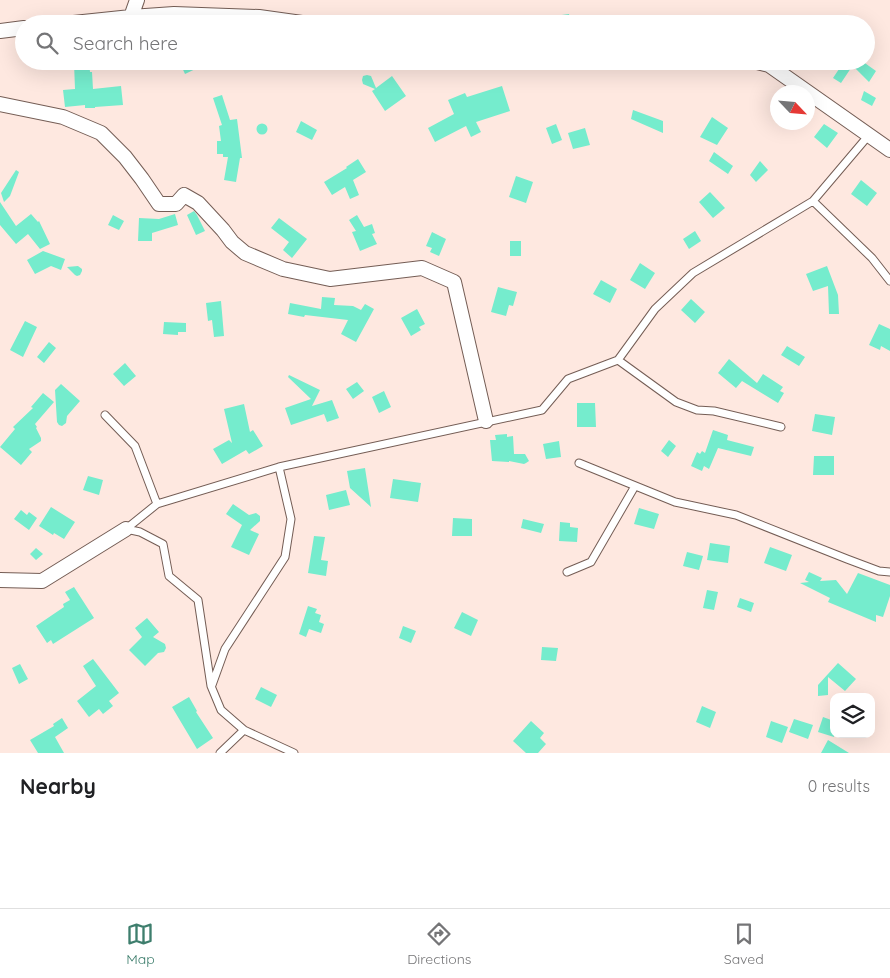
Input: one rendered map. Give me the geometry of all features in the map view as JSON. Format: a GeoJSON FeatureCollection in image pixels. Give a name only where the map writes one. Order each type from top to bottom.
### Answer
{"type":"FeatureCollection","features":[{"type":"Feature","properties":{"kind":"street"},"geometry":{"type":"LineString","coordinates":[[131,15],[136,0]]}},
{"type":"Feature","properties":{"kind":"street"},"geometry":{"type":"LineString","coordinates":[[152,15],[202,15]]}},
{"type":"Feature","properties":{"kind":"street"},"geometry":{"type":"LineString","coordinates":[[0,31],[15,29]]}},
{"type":"Feature","properties":{"kind":"street"},"geometry":{"type":"LineString","coordinates":[[775,70],[890,150]]}},
{"type":"Feature","properties":{"kind":"street"},"geometry":{"type":"LineString","coordinates":[[0,104],[63,117],[101,134],[126,157],[159,204],[176,204],[184,195],[187,196],[198,203],[232,242],[245,253],[283,269],[330,279],[422,268],[454,282],[486,421]]}},
{"type":"Feature","properties":{"kind":"street"},"geometry":{"type":"LineString","coordinates":[[0,580],[42,581],[126,529]]}},
{"type":"Feature","properties":{"kind":"lane"},"geometry":{"type":"LineString","coordinates":[[126,529],[157,504],[279,467],[542,410],[568,379],[618,360],[655,309],[693,273],[813,201],[869,135]]}},
{"type":"Feature","properties":{"kind":"lane"},"geometry":{"type":"LineString","coordinates":[[813,201],[872,258],[890,281]]}},
{"type":"Feature","properties":{"kind":"lane"},"geometry":{"type":"LineString","coordinates":[[618,360],[676,402],[683,405],[697,410],[714,411],[781,427]]}},
{"type":"Feature","properties":{"kind":"lane"},"geometry":{"type":"LineString","coordinates":[[105,415],[135,446],[157,504]]}},
{"type":"Feature","properties":{"kind":"lane"},"geometry":{"type":"LineString","coordinates":[[579,463],[675,502],[736,515],[879,571],[890,572]]}},
{"type":"Feature","properties":{"kind":"lane"},"geometry":{"type":"LineString","coordinates":[[211,686],[226,649],[285,557],[290,519],[279,467]]}},
{"type":"Feature","properties":{"kind":"lane"},"geometry":{"type":"LineString","coordinates":[[567,572],[591,562],[635,486]]}},
{"type":"Feature","properties":{"kind":"lane"},"geometry":{"type":"LineString","coordinates":[[126,529],[140,532],[163,544],[169,576],[198,600],[211,686],[221,710],[244,730],[294,753]]}},
{"type":"Feature","properties":{"kind":"lane"},"geometry":{"type":"LineString","coordinates":[[220,753],[244,730]]}},
{"type":"Feature","properties":{"kind":"building"},"geometry":{"type":"Polygon","coordinates":[[[74,70],[90,70],[92,72],[93,89],[121,86],[123,105],[95,108],[85,108],[85,105],[65,107],[63,90],[75,89],[74,70]]]}},
{"type":"Feature","properties":{"kind":"building"},"geometry":{"type":"Polygon","coordinates":[[[183,70],[193,70],[185,74],[183,70]]]}},
{"type":"Feature","properties":{"kind":"building"},"geometry":{"type":"Polygon","coordinates":[[[838,70],[850,70],[841,83],[833,78],[838,70]]]}},
{"type":"Feature","properties":{"kind":"building"},"geometry":{"type":"Polygon","coordinates":[[[857,70],[876,71],[869,82],[857,70]]]}},
{"type":"Feature","properties":{"kind":"building"},"geometry":{"type":"Polygon","coordinates":[[[363,76],[371,76],[376,88],[392,76],[406,96],[385,111],[372,91],[375,89],[363,84],[363,76]]]}},
{"type":"Feature","properties":{"kind":"building"},"geometry":{"type":"Polygon","coordinates":[[[502,86],[510,111],[476,122],[481,132],[471,137],[466,126],[435,142],[428,128],[454,114],[448,100],[465,93],[467,97],[502,86]]]}},
{"type":"Feature","properties":{"kind":"building"},"geometry":{"type":"Polygon","coordinates":[[[864,91],[876,98],[872,106],[861,100],[864,91]]]}},
{"type":"Feature","properties":{"kind":"building"},"geometry":{"type":"Polygon","coordinates":[[[222,95],[230,120],[237,119],[242,158],[240,158],[236,182],[224,180],[228,157],[223,157],[223,154],[217,154],[217,141],[221,141],[219,126],[222,125],[213,98],[222,95]]]}},
{"type":"Feature","properties":{"kind":"building"},"geometry":{"type":"Polygon","coordinates":[[[633,110],[663,121],[663,133],[631,119],[633,110]]]}},
{"type":"Feature","properties":{"kind":"building"},"geometry":{"type":"Polygon","coordinates":[[[712,117],[728,128],[717,145],[700,137],[712,117]]]}},
{"type":"Feature","properties":{"kind":"building"},"geometry":{"type":"Polygon","coordinates":[[[301,121],[317,130],[312,140],[296,132],[301,121]]]}},
{"type":"Feature","properties":{"kind":"building"},"geometry":{"type":"Polygon","coordinates":[[[262,123],[268,129],[262,135],[256,129],[262,123]]]}},
{"type":"Feature","properties":{"kind":"building"},"geometry":{"type":"Polygon","coordinates":[[[556,124],[562,140],[552,144],[546,128],[556,124]]]}},
{"type":"Feature","properties":{"kind":"building"},"geometry":{"type":"Polygon","coordinates":[[[824,124],[838,133],[827,148],[814,137],[824,124]]]}},
{"type":"Feature","properties":{"kind":"building"},"geometry":{"type":"Polygon","coordinates":[[[585,128],[590,145],[573,149],[568,133],[585,128]]]}},
{"type":"Feature","properties":{"kind":"building"},"geometry":{"type":"Polygon","coordinates":[[[714,152],[733,166],[728,174],[709,161],[714,152]]]}},
{"type":"Feature","properties":{"kind":"building"},"geometry":{"type":"Polygon","coordinates":[[[358,159],[366,172],[353,180],[359,195],[350,199],[345,187],[332,195],[324,182],[358,159]]]}},
{"type":"Feature","properties":{"kind":"building"},"geometry":{"type":"Polygon","coordinates":[[[760,161],[768,170],[756,182],[750,175],[760,161]]]}},
{"type":"Feature","properties":{"kind":"building"},"geometry":{"type":"Polygon","coordinates":[[[16,170],[19,172],[10,196],[4,202],[1,193],[16,170]]]}},
{"type":"Feature","properties":{"kind":"building"},"geometry":{"type":"Polygon","coordinates":[[[516,176],[533,182],[526,203],[509,197],[516,176]]]}},
{"type":"Feature","properties":{"kind":"building"},"geometry":{"type":"Polygon","coordinates":[[[861,180],[877,193],[867,206],[851,194],[861,180]]]}},
{"type":"Feature","properties":{"kind":"building"},"geometry":{"type":"Polygon","coordinates":[[[710,192],[725,208],[713,218],[699,202],[710,192]]]}},
{"type":"Feature","properties":{"kind":"building"},"geometry":{"type":"Polygon","coordinates":[[[0,202],[16,226],[31,214],[39,221],[50,244],[40,249],[28,234],[16,244],[0,225],[0,202]]]}},
{"type":"Feature","properties":{"kind":"building"},"geometry":{"type":"Polygon","coordinates":[[[194,211],[205,231],[196,235],[187,215],[194,211]]]}},
{"type":"Feature","properties":{"kind":"building"},"geometry":{"type":"Polygon","coordinates":[[[175,214],[178,225],[152,233],[152,241],[138,241],[139,218],[159,219],[175,214]]]}},
{"type":"Feature","properties":{"kind":"building"},"geometry":{"type":"Polygon","coordinates":[[[113,215],[124,221],[119,230],[108,225],[113,215]]]}},
{"type":"Feature","properties":{"kind":"building"},"geometry":{"type":"Polygon","coordinates":[[[357,215],[364,227],[372,224],[375,233],[372,234],[377,244],[360,251],[352,232],[356,231],[349,220],[357,215]]]}},
{"type":"Feature","properties":{"kind":"building"},"geometry":{"type":"Polygon","coordinates":[[[279,218],[307,239],[292,258],[283,250],[289,242],[271,228],[279,218]]]}},
{"type":"Feature","properties":{"kind":"building"},"geometry":{"type":"Polygon","coordinates":[[[695,231],[701,241],[689,249],[683,239],[695,231]]]}},
{"type":"Feature","properties":{"kind":"building"},"geometry":{"type":"Polygon","coordinates":[[[432,232],[446,239],[439,256],[430,252],[432,248],[426,246],[432,232]]]}},
{"type":"Feature","properties":{"kind":"building"},"geometry":{"type":"Polygon","coordinates":[[[510,241],[521,241],[521,256],[510,256],[510,241]]]}},
{"type":"Feature","properties":{"kind":"building"},"geometry":{"type":"Polygon","coordinates":[[[43,251],[65,259],[61,270],[51,266],[35,274],[27,260],[43,251]]]}},
{"type":"Feature","properties":{"kind":"building"},"geometry":{"type":"Polygon","coordinates":[[[640,263],[655,273],[645,289],[630,280],[640,263]]]}},
{"type":"Feature","properties":{"kind":"building"},"geometry":{"type":"Polygon","coordinates":[[[78,266],[82,271],[77,276],[67,267],[78,266]]]}},
{"type":"Feature","properties":{"kind":"building"},"geometry":{"type":"Polygon","coordinates":[[[827,266],[838,295],[839,314],[829,314],[828,286],[813,291],[806,274],[827,266]]]}},
{"type":"Feature","properties":{"kind":"building"},"geometry":{"type":"Polygon","coordinates":[[[601,280],[617,289],[610,303],[593,294],[601,280]]]}},
{"type":"Feature","properties":{"kind":"building"},"geometry":{"type":"Polygon","coordinates":[[[498,287],[517,292],[513,306],[509,305],[506,316],[491,312],[498,287]]]}},
{"type":"Feature","properties":{"kind":"building"},"geometry":{"type":"Polygon","coordinates":[[[322,297],[335,298],[334,305],[353,306],[361,310],[365,304],[374,309],[356,342],[341,334],[348,320],[288,314],[290,303],[321,309],[322,297]]]}},
{"type":"Feature","properties":{"kind":"building"},"geometry":{"type":"Polygon","coordinates":[[[691,299],[705,312],[695,323],[681,310],[691,299]]]}},
{"type":"Feature","properties":{"kind":"building"},"geometry":{"type":"Polygon","coordinates":[[[221,301],[224,336],[214,337],[212,320],[208,321],[206,303],[221,301]]]}},
{"type":"Feature","properties":{"kind":"building"},"geometry":{"type":"Polygon","coordinates":[[[417,309],[425,324],[419,327],[421,330],[411,336],[401,318],[417,309]]]}},
{"type":"Feature","properties":{"kind":"building"},"geometry":{"type":"Polygon","coordinates":[[[25,321],[37,327],[23,357],[10,350],[25,321]]]}},
{"type":"Feature","properties":{"kind":"building"},"geometry":{"type":"Polygon","coordinates":[[[164,322],[186,323],[186,332],[178,332],[178,335],[163,334],[164,322]]]}},
{"type":"Feature","properties":{"kind":"building"},"geometry":{"type":"Polygon","coordinates":[[[879,324],[890,329],[890,351],[881,346],[880,350],[869,345],[879,324]]]}},
{"type":"Feature","properties":{"kind":"building"},"geometry":{"type":"Polygon","coordinates":[[[49,342],[56,348],[44,363],[37,357],[49,342]]]}},
{"type":"Feature","properties":{"kind":"building"},"geometry":{"type":"Polygon","coordinates":[[[787,346],[805,357],[799,366],[781,355],[787,346]]]}},
{"type":"Feature","properties":{"kind":"building"},"geometry":{"type":"Polygon","coordinates":[[[729,359],[757,383],[763,374],[783,387],[780,391],[784,393],[778,403],[742,381],[736,388],[718,373],[729,359]]]}},
{"type":"Feature","properties":{"kind":"building"},"geometry":{"type":"Polygon","coordinates":[[[125,363],[136,376],[124,386],[113,374],[125,363]]]}},
{"type":"Feature","properties":{"kind":"building"},"geometry":{"type":"Polygon","coordinates":[[[289,375],[320,390],[312,406],[332,400],[339,418],[327,422],[324,414],[291,425],[285,408],[311,399],[288,377],[289,375]]]}},
{"type":"Feature","properties":{"kind":"building"},"geometry":{"type":"Polygon","coordinates":[[[357,382],[364,391],[353,399],[346,389],[357,382]]]}},
{"type":"Feature","properties":{"kind":"building"},"geometry":{"type":"Polygon","coordinates":[[[61,384],[80,401],[67,416],[66,423],[62,426],[57,422],[55,390],[61,384]]]}},
{"type":"Feature","properties":{"kind":"building"},"geometry":{"type":"Polygon","coordinates":[[[384,391],[391,407],[379,413],[372,397],[384,391]]]}},
{"type":"Feature","properties":{"kind":"building"},"geometry":{"type":"Polygon","coordinates":[[[43,393],[54,402],[35,424],[41,441],[29,449],[32,452],[21,465],[0,447],[15,429],[13,427],[33,408],[31,407],[43,393]]]}},
{"type":"Feature","properties":{"kind":"building"},"geometry":{"type":"Polygon","coordinates":[[[577,403],[595,403],[596,427],[577,427],[577,403]]]}},
{"type":"Feature","properties":{"kind":"building"},"geometry":{"type":"Polygon","coordinates":[[[244,404],[250,432],[253,430],[263,446],[249,454],[246,450],[222,464],[213,449],[229,440],[232,443],[224,409],[244,404]]]}},
{"type":"Feature","properties":{"kind":"building"},"geometry":{"type":"Polygon","coordinates":[[[815,414],[835,417],[832,435],[812,431],[815,414]]]}},
{"type":"Feature","properties":{"kind":"building"},"geometry":{"type":"Polygon","coordinates":[[[713,430],[728,435],[727,440],[754,447],[751,456],[718,448],[709,469],[704,466],[702,471],[691,466],[697,452],[700,454],[702,451],[705,453],[713,430]]]}},
{"type":"Feature","properties":{"kind":"building"},"geometry":{"type":"Polygon","coordinates":[[[507,434],[507,437],[513,436],[514,454],[525,454],[529,461],[524,464],[509,461],[492,461],[490,440],[496,440],[495,435],[507,434]]]}},
{"type":"Feature","properties":{"kind":"building"},"geometry":{"type":"Polygon","coordinates":[[[669,440],[676,446],[668,457],[661,451],[669,440]]]}},
{"type":"Feature","properties":{"kind":"building"},"geometry":{"type":"Polygon","coordinates":[[[559,441],[561,457],[546,459],[543,444],[559,441]]]}},
{"type":"Feature","properties":{"kind":"building"},"geometry":{"type":"Polygon","coordinates":[[[814,456],[834,456],[834,475],[813,475],[814,456]]]}},
{"type":"Feature","properties":{"kind":"building"},"geometry":{"type":"Polygon","coordinates":[[[365,468],[371,507],[350,488],[347,471],[365,468]]]}},
{"type":"Feature","properties":{"kind":"building"},"geometry":{"type":"Polygon","coordinates":[[[88,476],[103,480],[99,495],[83,490],[88,476]]]}},
{"type":"Feature","properties":{"kind":"building"},"geometry":{"type":"Polygon","coordinates":[[[393,479],[421,483],[418,502],[390,498],[393,479]]]}},
{"type":"Feature","properties":{"kind":"building"},"geometry":{"type":"Polygon","coordinates":[[[346,490],[350,505],[329,510],[326,495],[346,490]]]}},
{"type":"Feature","properties":{"kind":"building"},"geometry":{"type":"Polygon","coordinates":[[[233,504],[249,515],[256,513],[260,516],[260,521],[250,530],[259,534],[249,555],[231,547],[242,525],[226,514],[233,504]]]}},
{"type":"Feature","properties":{"kind":"building"},"geometry":{"type":"Polygon","coordinates":[[[51,507],[75,522],[64,539],[54,533],[53,535],[39,526],[51,507]]]}},
{"type":"Feature","properties":{"kind":"building"},"geometry":{"type":"Polygon","coordinates":[[[639,508],[659,514],[654,529],[634,524],[639,508]]]}},
{"type":"Feature","properties":{"kind":"building"},"geometry":{"type":"Polygon","coordinates":[[[21,510],[27,515],[29,512],[37,518],[29,530],[14,519],[21,510]]]}},
{"type":"Feature","properties":{"kind":"building"},"geometry":{"type":"Polygon","coordinates":[[[453,518],[472,519],[472,536],[452,536],[453,518]]]}},
{"type":"Feature","properties":{"kind":"building"},"geometry":{"type":"Polygon","coordinates":[[[523,519],[544,524],[541,533],[521,528],[523,519]]]}},
{"type":"Feature","properties":{"kind":"building"},"geometry":{"type":"Polygon","coordinates":[[[560,522],[570,523],[570,527],[578,528],[577,542],[559,541],[560,522]]]}},
{"type":"Feature","properties":{"kind":"building"},"geometry":{"type":"Polygon","coordinates":[[[314,536],[325,537],[321,560],[328,561],[326,576],[308,573],[314,536]]]}},
{"type":"Feature","properties":{"kind":"building"},"geometry":{"type":"Polygon","coordinates":[[[710,543],[730,546],[728,563],[707,560],[710,543]]]}},
{"type":"Feature","properties":{"kind":"building"},"geometry":{"type":"Polygon","coordinates":[[[770,547],[792,555],[786,571],[764,563],[770,547]]]}},
{"type":"Feature","properties":{"kind":"building"},"geometry":{"type":"Polygon","coordinates":[[[36,548],[43,554],[36,560],[30,554],[36,548]]]}},
{"type":"Feature","properties":{"kind":"building"},"geometry":{"type":"Polygon","coordinates":[[[687,552],[703,556],[699,570],[683,566],[687,552]]]}},
{"type":"Feature","properties":{"kind":"building"},"geometry":{"type":"Polygon","coordinates":[[[809,572],[822,578],[820,581],[836,580],[847,594],[858,573],[890,585],[890,596],[883,617],[876,615],[876,622],[828,602],[830,598],[800,583],[809,582],[805,580],[809,572]]]}},
{"type":"Feature","properties":{"kind":"building"},"geometry":{"type":"Polygon","coordinates":[[[74,587],[94,618],[53,644],[51,640],[47,643],[36,626],[64,607],[63,604],[70,600],[65,592],[74,587]]]}},
{"type":"Feature","properties":{"kind":"building"},"geometry":{"type":"Polygon","coordinates":[[[707,590],[718,592],[714,610],[703,608],[707,590]]]}},
{"type":"Feature","properties":{"kind":"building"},"geometry":{"type":"Polygon","coordinates":[[[740,598],[754,603],[751,612],[737,607],[740,598]]]}},
{"type":"Feature","properties":{"kind":"building"},"geometry":{"type":"Polygon","coordinates":[[[308,606],[317,609],[315,613],[321,615],[319,622],[324,624],[321,633],[309,629],[306,637],[299,634],[308,606]]]}},
{"type":"Feature","properties":{"kind":"building"},"geometry":{"type":"Polygon","coordinates":[[[462,612],[478,620],[471,636],[454,628],[462,612]]]}},
{"type":"Feature","properties":{"kind":"building"},"geometry":{"type":"Polygon","coordinates":[[[147,618],[159,632],[153,637],[165,644],[166,648],[164,652],[158,653],[145,666],[129,650],[142,637],[135,628],[147,618]]]}},
{"type":"Feature","properties":{"kind":"building"},"geometry":{"type":"Polygon","coordinates":[[[403,626],[416,631],[411,643],[399,638],[403,626]]]}},
{"type":"Feature","properties":{"kind":"building"},"geometry":{"type":"Polygon","coordinates":[[[542,647],[558,648],[556,661],[541,660],[542,647]]]}},
{"type":"Feature","properties":{"kind":"building"},"geometry":{"type":"Polygon","coordinates":[[[93,659],[119,693],[109,701],[113,706],[103,714],[99,709],[89,717],[77,701],[96,686],[83,666],[93,659]]]}},
{"type":"Feature","properties":{"kind":"building"},"geometry":{"type":"Polygon","coordinates":[[[838,663],[856,679],[845,691],[828,677],[828,695],[818,696],[818,685],[838,663]]]}},
{"type":"Feature","properties":{"kind":"building"},"geometry":{"type":"Polygon","coordinates":[[[20,664],[28,679],[19,684],[12,668],[20,664]]]}},
{"type":"Feature","properties":{"kind":"building"},"geometry":{"type":"Polygon","coordinates":[[[261,687],[277,695],[271,707],[255,699],[261,687]]]}},
{"type":"Feature","properties":{"kind":"building"},"geometry":{"type":"Polygon","coordinates":[[[189,697],[196,712],[213,738],[197,749],[172,707],[189,697]]]}},
{"type":"Feature","properties":{"kind":"building"},"geometry":{"type":"Polygon","coordinates":[[[702,706],[716,712],[710,728],[696,722],[702,706]]]}},
{"type":"Feature","properties":{"kind":"building"},"geometry":{"type":"Polygon","coordinates":[[[823,717],[830,720],[830,736],[818,732],[823,717]]]}},
{"type":"Feature","properties":{"kind":"building"},"geometry":{"type":"Polygon","coordinates":[[[62,718],[68,728],[55,737],[64,753],[38,753],[30,740],[54,726],[53,724],[62,718]]]}},
{"type":"Feature","properties":{"kind":"building"},"geometry":{"type":"Polygon","coordinates":[[[794,719],[813,725],[808,739],[789,732],[794,719]]]}},
{"type":"Feature","properties":{"kind":"building"},"geometry":{"type":"Polygon","coordinates":[[[531,721],[544,733],[540,738],[546,744],[538,753],[526,753],[513,741],[531,721]]]}},
{"type":"Feature","properties":{"kind":"building"},"geometry":{"type":"Polygon","coordinates":[[[771,721],[788,727],[782,743],[766,737],[771,721]]]}},
{"type":"Feature","properties":{"kind":"building"},"geometry":{"type":"Polygon","coordinates":[[[828,740],[849,753],[821,753],[828,740]]]}}]}
